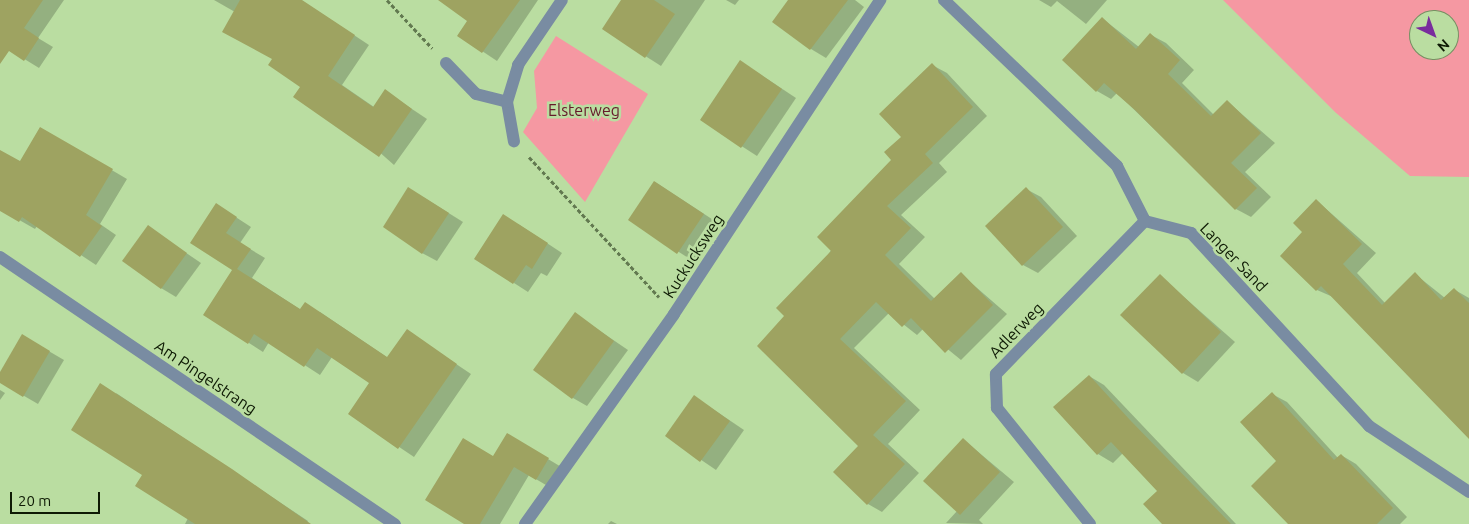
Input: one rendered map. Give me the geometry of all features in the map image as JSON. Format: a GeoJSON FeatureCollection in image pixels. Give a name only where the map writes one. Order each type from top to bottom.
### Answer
{"type":"FeatureCollection","features":[{"type":"Feature","properties":{"kind":"street"},"geometry":{"type":"LineString","coordinates":[[514,141],[507,102],[518,65],[562,0]]}},
{"type":"Feature","properties":{"kind":"street","name":"Kuckucksweg"},"geometry":{"type":"LineString","coordinates":[[525,524],[674,314],[880,0]]}},
{"type":"Feature","properties":{"kind":"street"},"geometry":{"type":"LineString","coordinates":[[944,0],[1117,166],[1145,220]]}},
{"type":"Feature","properties":{"kind":"street"},"geometry":{"type":"LineString","coordinates":[[446,63],[476,94],[507,102]]}},
{"type":"Feature","properties":{"kind":"street","name":"Langer Sand"},"geometry":{"type":"LineString","coordinates":[[1145,220],[1191,233],[1369,426],[1469,492]]}},
{"type":"Feature","properties":{"kind":"street","name":"Adlerweg"},"geometry":{"type":"LineString","coordinates":[[1090,524],[997,408],[996,374],[1145,220]]}},
{"type":"Feature","properties":{"kind":"street","name":"Am Pingelstrang"},"geometry":{"type":"LineString","coordinates":[[0,257],[394,524]]}},
{"type":"Feature","properties":{"kind":"path"},"geometry":{"type":"LineString","coordinates":[[386,0],[446,63]]}},
{"type":"Feature","properties":{"kind":"path"},"geometry":{"type":"LineString","coordinates":[[514,141],[674,314]]}},
{"type":"Feature","properties":{"kind":"green space"},"geometry":{"type":"Polygon","coordinates":[[[1223,0],[1469,0],[1469,177],[1410,176],[1335,112],[1223,0]]]}},
{"type":"Feature","properties":{"kind":"green space","name":"Elsterweg"},"geometry":{"type":"Polygon","coordinates":[[[556,36],[648,94],[585,202],[523,132],[537,108],[534,71],[556,36]]]}},
{"type":"Feature","properties":{"kind":"building"},"geometry":{"type":"Polygon","coordinates":[[[0,0],[43,0],[24,28],[39,38],[24,61],[9,51],[0,64],[0,0]]]}},
{"type":"Feature","properties":{"kind":"building"},"geometry":{"type":"Polygon","coordinates":[[[240,0],[302,0],[355,35],[328,76],[373,107],[385,89],[412,109],[379,157],[293,97],[300,87],[268,65],[272,59],[222,32],[240,0]]]}},
{"type":"Feature","properties":{"kind":"building"},"geometry":{"type":"Polygon","coordinates":[[[438,0],[520,0],[482,53],[457,36],[467,21],[438,0]]]}},
{"type":"Feature","properties":{"kind":"building"},"geometry":{"type":"Polygon","coordinates":[[[621,0],[654,0],[675,14],[645,58],[602,29],[621,0]]]}},
{"type":"Feature","properties":{"kind":"building"},"geometry":{"type":"Polygon","coordinates":[[[788,0],[848,0],[810,50],[772,22],[788,0]]]}},
{"type":"Feature","properties":{"kind":"building"},"geometry":{"type":"Polygon","coordinates":[[[1102,17],[1136,49],[1150,33],[1180,60],[1168,74],[1211,116],[1227,100],[1261,133],[1231,163],[1257,188],[1235,210],[1135,110],[1104,83],[1096,92],[1062,60],[1102,17]]]}},
{"type":"Feature","properties":{"kind":"building"},"geometry":{"type":"Polygon","coordinates":[[[740,60],[782,89],[741,148],[700,120],[740,60]]]}},
{"type":"Feature","properties":{"kind":"building"},"geometry":{"type":"Polygon","coordinates":[[[932,63],[973,107],[925,154],[933,163],[887,206],[911,228],[885,255],[931,301],[961,272],[993,305],[945,353],[911,318],[902,327],[876,302],[840,339],[906,401],[873,435],[905,464],[867,505],[833,472],[858,446],[757,346],[784,316],[776,308],[831,251],[817,237],[891,160],[884,152],[901,137],[879,114],[932,63]]]}},
{"type":"Feature","properties":{"kind":"building"},"geometry":{"type":"Polygon","coordinates":[[[40,127],[113,169],[86,215],[102,226],[80,257],[22,217],[19,222],[0,211],[0,150],[20,161],[40,127]]]}},
{"type":"Feature","properties":{"kind":"building"},"geometry":{"type":"Polygon","coordinates":[[[654,181],[704,214],[677,254],[628,220],[654,181]]]}},
{"type":"Feature","properties":{"kind":"building"},"geometry":{"type":"Polygon","coordinates":[[[408,187],[449,213],[422,254],[383,227],[408,187]]]}},
{"type":"Feature","properties":{"kind":"building"},"geometry":{"type":"Polygon","coordinates":[[[1026,187],[1063,227],[1022,266],[985,226],[1026,187]]]}},
{"type":"Feature","properties":{"kind":"building"},"geometry":{"type":"Polygon","coordinates":[[[1316,199],[1362,244],[1343,264],[1382,305],[1415,272],[1441,300],[1454,288],[1469,303],[1469,439],[1321,286],[1316,291],[1280,256],[1302,232],[1293,223],[1316,199]]]}},
{"type":"Feature","properties":{"kind":"building"},"geometry":{"type":"Polygon","coordinates":[[[216,203],[237,217],[226,233],[251,249],[237,269],[300,309],[305,302],[387,357],[407,329],[457,364],[398,449],[348,414],[369,383],[317,348],[304,367],[254,334],[248,344],[203,315],[232,270],[190,243],[216,203]]]}},
{"type":"Feature","properties":{"kind":"building"},"geometry":{"type":"Polygon","coordinates":[[[503,214],[548,243],[532,269],[526,265],[513,284],[474,259],[503,214]]]}},
{"type":"Feature","properties":{"kind":"building"},"geometry":{"type":"Polygon","coordinates":[[[148,225],[187,253],[161,289],[122,261],[148,225]]]}},
{"type":"Feature","properties":{"kind":"building"},"geometry":{"type":"Polygon","coordinates":[[[1160,274],[1221,332],[1182,374],[1120,315],[1160,274]]]}},
{"type":"Feature","properties":{"kind":"building"},"geometry":{"type":"Polygon","coordinates":[[[575,312],[614,341],[572,399],[533,370],[575,312]]]}},
{"type":"Feature","properties":{"kind":"building"},"geometry":{"type":"Polygon","coordinates":[[[22,334],[50,351],[23,397],[0,383],[0,372],[22,334]]]}},
{"type":"Feature","properties":{"kind":"building"},"geometry":{"type":"Polygon","coordinates":[[[1089,375],[1231,524],[1162,524],[1143,504],[1157,491],[1111,442],[1097,455],[1053,407],[1089,375]]]}},
{"type":"Feature","properties":{"kind":"building"},"geometry":{"type":"Polygon","coordinates":[[[100,383],[232,469],[311,524],[195,524],[135,486],[142,475],[71,430],[100,383]]]}},
{"type":"Feature","properties":{"kind":"building"},"geometry":{"type":"Polygon","coordinates":[[[1272,392],[1334,460],[1341,454],[1393,508],[1377,524],[1288,524],[1251,486],[1276,461],[1240,422],[1272,392]]]}},
{"type":"Feature","properties":{"kind":"building"},"geometry":{"type":"Polygon","coordinates":[[[694,395],[730,421],[700,462],[665,436],[694,395]]]}},
{"type":"Feature","properties":{"kind":"building"},"geometry":{"type":"Polygon","coordinates":[[[507,433],[549,458],[536,480],[514,467],[480,524],[464,524],[425,500],[463,438],[493,456],[507,433]]]}},
{"type":"Feature","properties":{"kind":"building"},"geometry":{"type":"Polygon","coordinates":[[[963,438],[1000,472],[960,515],[923,481],[963,438]]]}}]}
